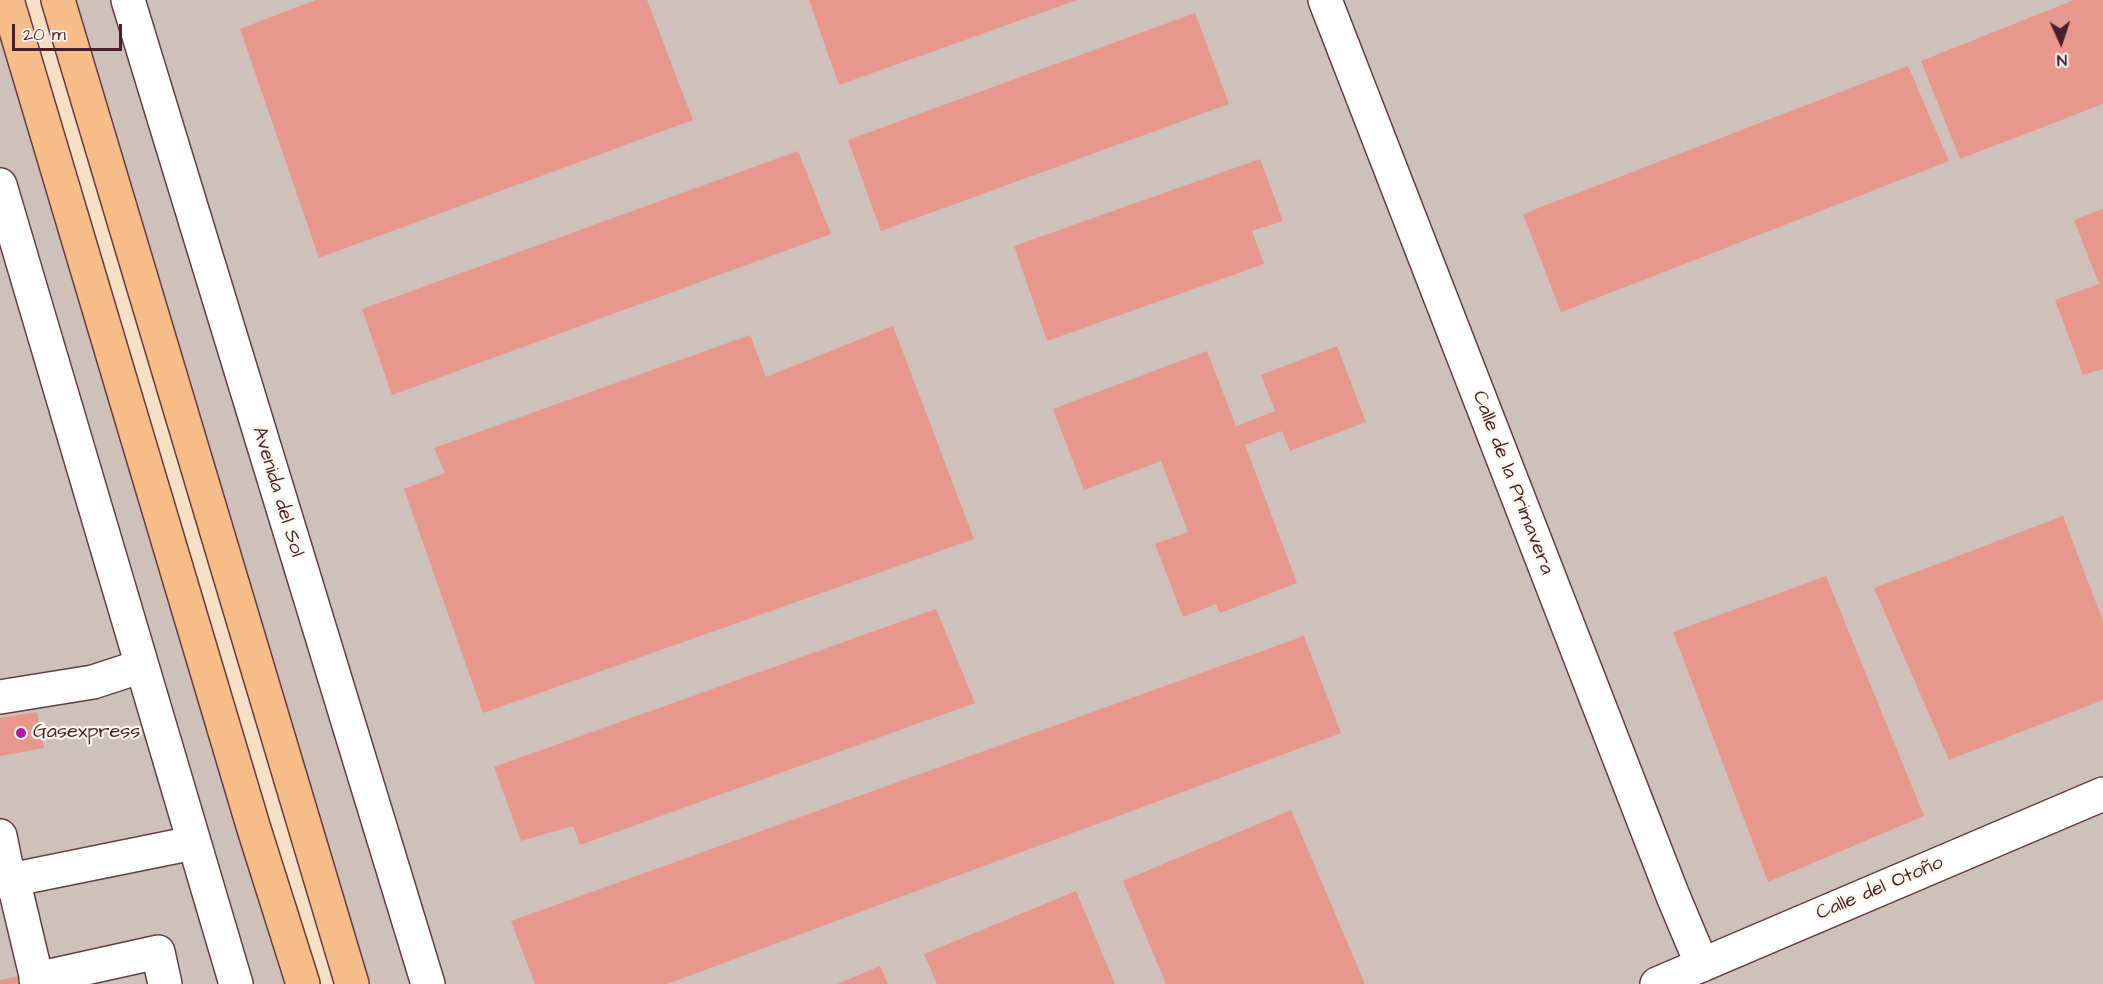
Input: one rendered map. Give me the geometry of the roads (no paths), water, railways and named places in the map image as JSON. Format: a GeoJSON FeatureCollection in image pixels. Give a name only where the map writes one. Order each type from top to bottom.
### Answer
{"type":"FeatureCollection","features":[{"type":"Feature","properties":{"kind":"main road"},"geometry":{"type":"LineString","coordinates":[[7,0],[254,829],[303,984]]}},
{"type":"Feature","properties":{"kind":"main road"},"geometry":{"type":"LineString","coordinates":[[58,0],[352,984]]}},
{"type":"Feature","properties":{"kind":"street","name":"Avenida del Sol"},"geometry":{"type":"LineString","coordinates":[[129,0],[428,984]]}},
{"type":"Feature","properties":{"kind":"street","name":"Calle de la Primavera"},"geometry":{"type":"LineString","coordinates":[[1325,0],[1702,965]]}},
{"type":"Feature","properties":{"kind":"street"},"geometry":{"type":"LineString","coordinates":[[0,185],[236,984]]}},
{"type":"Feature","properties":{"kind":"street"},"geometry":{"type":"LineString","coordinates":[[0,697],[93,682],[142,666]]}},
{"type":"Feature","properties":{"kind":"street","name":"Calle del Otoño"},"geometry":{"type":"LineString","coordinates":[[1657,984],[2103,794]]}},
{"type":"Feature","properties":{"kind":"street"},"geometry":{"type":"LineString","coordinates":[[0,836],[7,880],[37,982],[158,952],[165,984]]}},
{"type":"Feature","properties":{"kind":"street"},"geometry":{"type":"LineString","coordinates":[[7,880],[193,843]]}},
{"type":"Feature","properties":{"kind":"place","name":"Gasexpress"},"geometry":{"type":"Point","coordinates":[21,733]}}]}
